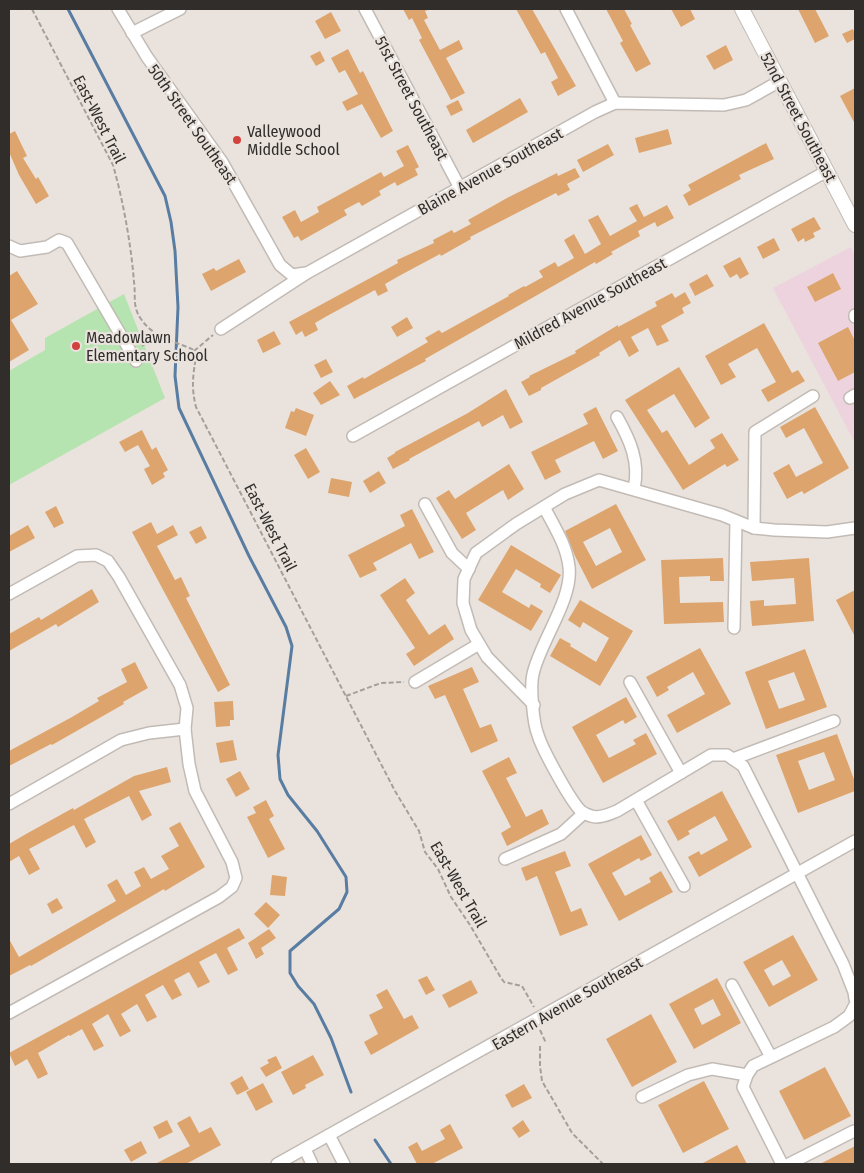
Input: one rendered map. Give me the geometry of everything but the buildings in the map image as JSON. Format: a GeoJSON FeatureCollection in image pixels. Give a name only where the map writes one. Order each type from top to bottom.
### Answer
{"type":"FeatureCollection","features":[{"type":"Feature","properties":{"kind":"main road","name":"52nd Street Southeast"},"geometry":{"type":"LineString","coordinates":[[742,9],[855,225]]}},
{"type":"Feature","properties":{"kind":"street","name":"50th Street Southeast"},"geometry":{"type":"LineString","coordinates":[[118,9],[147,57],[222,162],[280,265],[292,275],[308,273]]}},
{"type":"Feature","properties":{"kind":"street","name":"51st Street Southeast"},"geometry":{"type":"LineString","coordinates":[[365,9],[460,188]]}},
{"type":"Feature","properties":{"kind":"street"},"geometry":{"type":"LineString","coordinates":[[566,9],[615,103]]}},
{"type":"Feature","properties":{"kind":"street"},"geometry":{"type":"LineString","coordinates":[[132,33],[172,11]]}},
{"type":"Feature","properties":{"kind":"street","name":"Blaine Avenue Southeast"},"geometry":{"type":"LineString","coordinates":[[221,329],[308,273],[595,112],[615,103],[724,105],[746,100],[780,80]]}},
{"type":"Feature","properties":{"kind":"street","name":"Mildred Avenue Southeast"},"geometry":{"type":"LineString","coordinates":[[353,436],[827,171]]}},
{"type":"Feature","properties":{"kind":"street"},"geometry":{"type":"LineString","coordinates":[[9,246],[20,251],[47,247],[59,240],[67,243],[133,357]]}},
{"type":"Feature","properties":{"kind":"street"},"geometry":{"type":"LineString","coordinates":[[754,528],[755,432],[813,396]]}},
{"type":"Feature","properties":{"kind":"street"},"geometry":{"type":"LineString","coordinates":[[617,417],[630,440],[638,475],[634,489]]}},
{"type":"Feature","properties":{"kind":"street"},"geometry":{"type":"LineString","coordinates":[[534,705],[487,657],[471,630],[463,603],[464,579],[476,553],[516,524],[565,494],[599,480],[634,489],[754,528],[827,532],[855,528]]}},
{"type":"Feature","properties":{"kind":"street"},"geometry":{"type":"LineString","coordinates":[[425,504],[452,553],[469,569]]}},
{"type":"Feature","properties":{"kind":"street"},"geometry":{"type":"LineString","coordinates":[[544,507],[560,538],[569,567],[567,591],[532,676],[534,722],[545,752],[575,803],[584,813],[592,817],[603,816],[636,800],[711,755],[727,755],[733,759],[743,766],[843,964],[855,999]]}},
{"type":"Feature","properties":{"kind":"street"},"geometry":{"type":"LineString","coordinates":[[734,628],[736,521]]}},
{"type":"Feature","properties":{"kind":"street"},"geometry":{"type":"LineString","coordinates":[[9,594],[77,556],[96,555],[108,561],[180,685],[187,708],[185,729],[189,764],[195,791],[232,862],[236,878],[232,887],[219,897],[9,1013]]}},
{"type":"Feature","properties":{"kind":"street"},"geometry":{"type":"LineString","coordinates":[[415,682],[479,644]]}},
{"type":"Feature","properties":{"kind":"street"},"geometry":{"type":"LineString","coordinates":[[630,682],[681,773]]}},
{"type":"Feature","properties":{"kind":"street"},"geometry":{"type":"LineString","coordinates":[[733,759],[834,721]]}},
{"type":"Feature","properties":{"kind":"street"},"geometry":{"type":"LineString","coordinates":[[9,804],[121,740],[149,733],[185,729]]}},
{"type":"Feature","properties":{"kind":"street"},"geometry":{"type":"LineString","coordinates":[[636,800],[684,886]]}},
{"type":"Feature","properties":{"kind":"street"},"geometry":{"type":"LineString","coordinates":[[505,860],[561,834],[584,813]]}},
{"type":"Feature","properties":{"kind":"street","name":"Eastern Avenue Southeast"},"geometry":{"type":"LineString","coordinates":[[277,1164],[855,841]]}},
{"type":"Feature","properties":{"kind":"street"},"geometry":{"type":"LineString","coordinates":[[732,985],[771,1057]]}},
{"type":"Feature","properties":{"kind":"street"},"geometry":{"type":"LineString","coordinates":[[782,1164],[743,1087],[747,1074],[753,1066],[834,1027],[849,1016],[855,1005]]}},
{"type":"Feature","properties":{"kind":"street"},"geometry":{"type":"LineString","coordinates":[[642,1098],[688,1075],[712,1069],[747,1074]]}},
{"type":"Feature","properties":{"kind":"street"},"geometry":{"type":"LineString","coordinates":[[789,1164],[854,1131]]}},
{"type":"Feature","properties":{"kind":"street"},"geometry":{"type":"LineString","coordinates":[[329,1135],[344,1164]]}},
{"type":"Feature","properties":{"kind":"street"},"geometry":{"type":"LineString","coordinates":[[305,1149],[312,1164]]}},
{"type":"Feature","properties":{"kind":"path","name":"East-West Trail"},"geometry":{"type":"LineString","coordinates":[[32,9],[113,164],[120,189],[132,264],[136,309],[140,318],[160,337],[194,351],[196,356],[192,380],[196,407],[395,791],[419,831],[425,852],[438,869],[451,897],[501,978],[504,982],[522,986],[539,1015],[537,1025],[546,1043]]}},
{"type":"Feature","properties":{"kind":"path"},"geometry":{"type":"LineString","coordinates":[[194,351],[221,329]]}},
{"type":"Feature","properties":{"kind":"path"},"geometry":{"type":"LineString","coordinates":[[133,357],[160,337]]}},
{"type":"Feature","properties":{"kind":"path"},"geometry":{"type":"LineString","coordinates":[[346,696],[381,683],[415,682]]}},
{"type":"Feature","properties":{"kind":"path"},"geometry":{"type":"LineString","coordinates":[[540,1046],[542,1081],[572,1133],[603,1164]]}},
{"type":"Feature","properties":{"kind":"shaded area"},"geometry":{"type":"Polygon","coordinates":[[[851,247],[855,256],[855,443],[773,288],[851,247]]]}},
{"type":"Feature","properties":{"kind":"green space"},"geometry":{"type":"Polygon","coordinates":[[[124,294],[165,398],[9,485],[9,371],[45,350],[45,338],[124,294]]]}},
{"type":"Feature","properties":{"kind":"waterway"},"geometry":{"type":"LineString","coordinates":[[68,9],[165,196],[175,251],[178,307],[175,376],[179,408],[249,556],[286,627],[292,646],[278,755],[280,779],[288,795],[317,831],[346,877],[347,892],[339,909],[290,951],[290,973],[298,986],[314,1004],[331,1038],[351,1092]]}},
{"type":"Feature","properties":{"kind":"waterway"},"geometry":{"type":"LineString","coordinates":[[375,1140],[391,1164]]}},
{"type":"Feature","properties":{"kind":"place","name":"Valleywood Middle School"},"geometry":{"type":"Point","coordinates":[237,140]}},
{"type":"Feature","properties":{"kind":"place","name":"Meadowlawn Elementary School"},"geometry":{"type":"Point","coordinates":[76,346]}}]}
